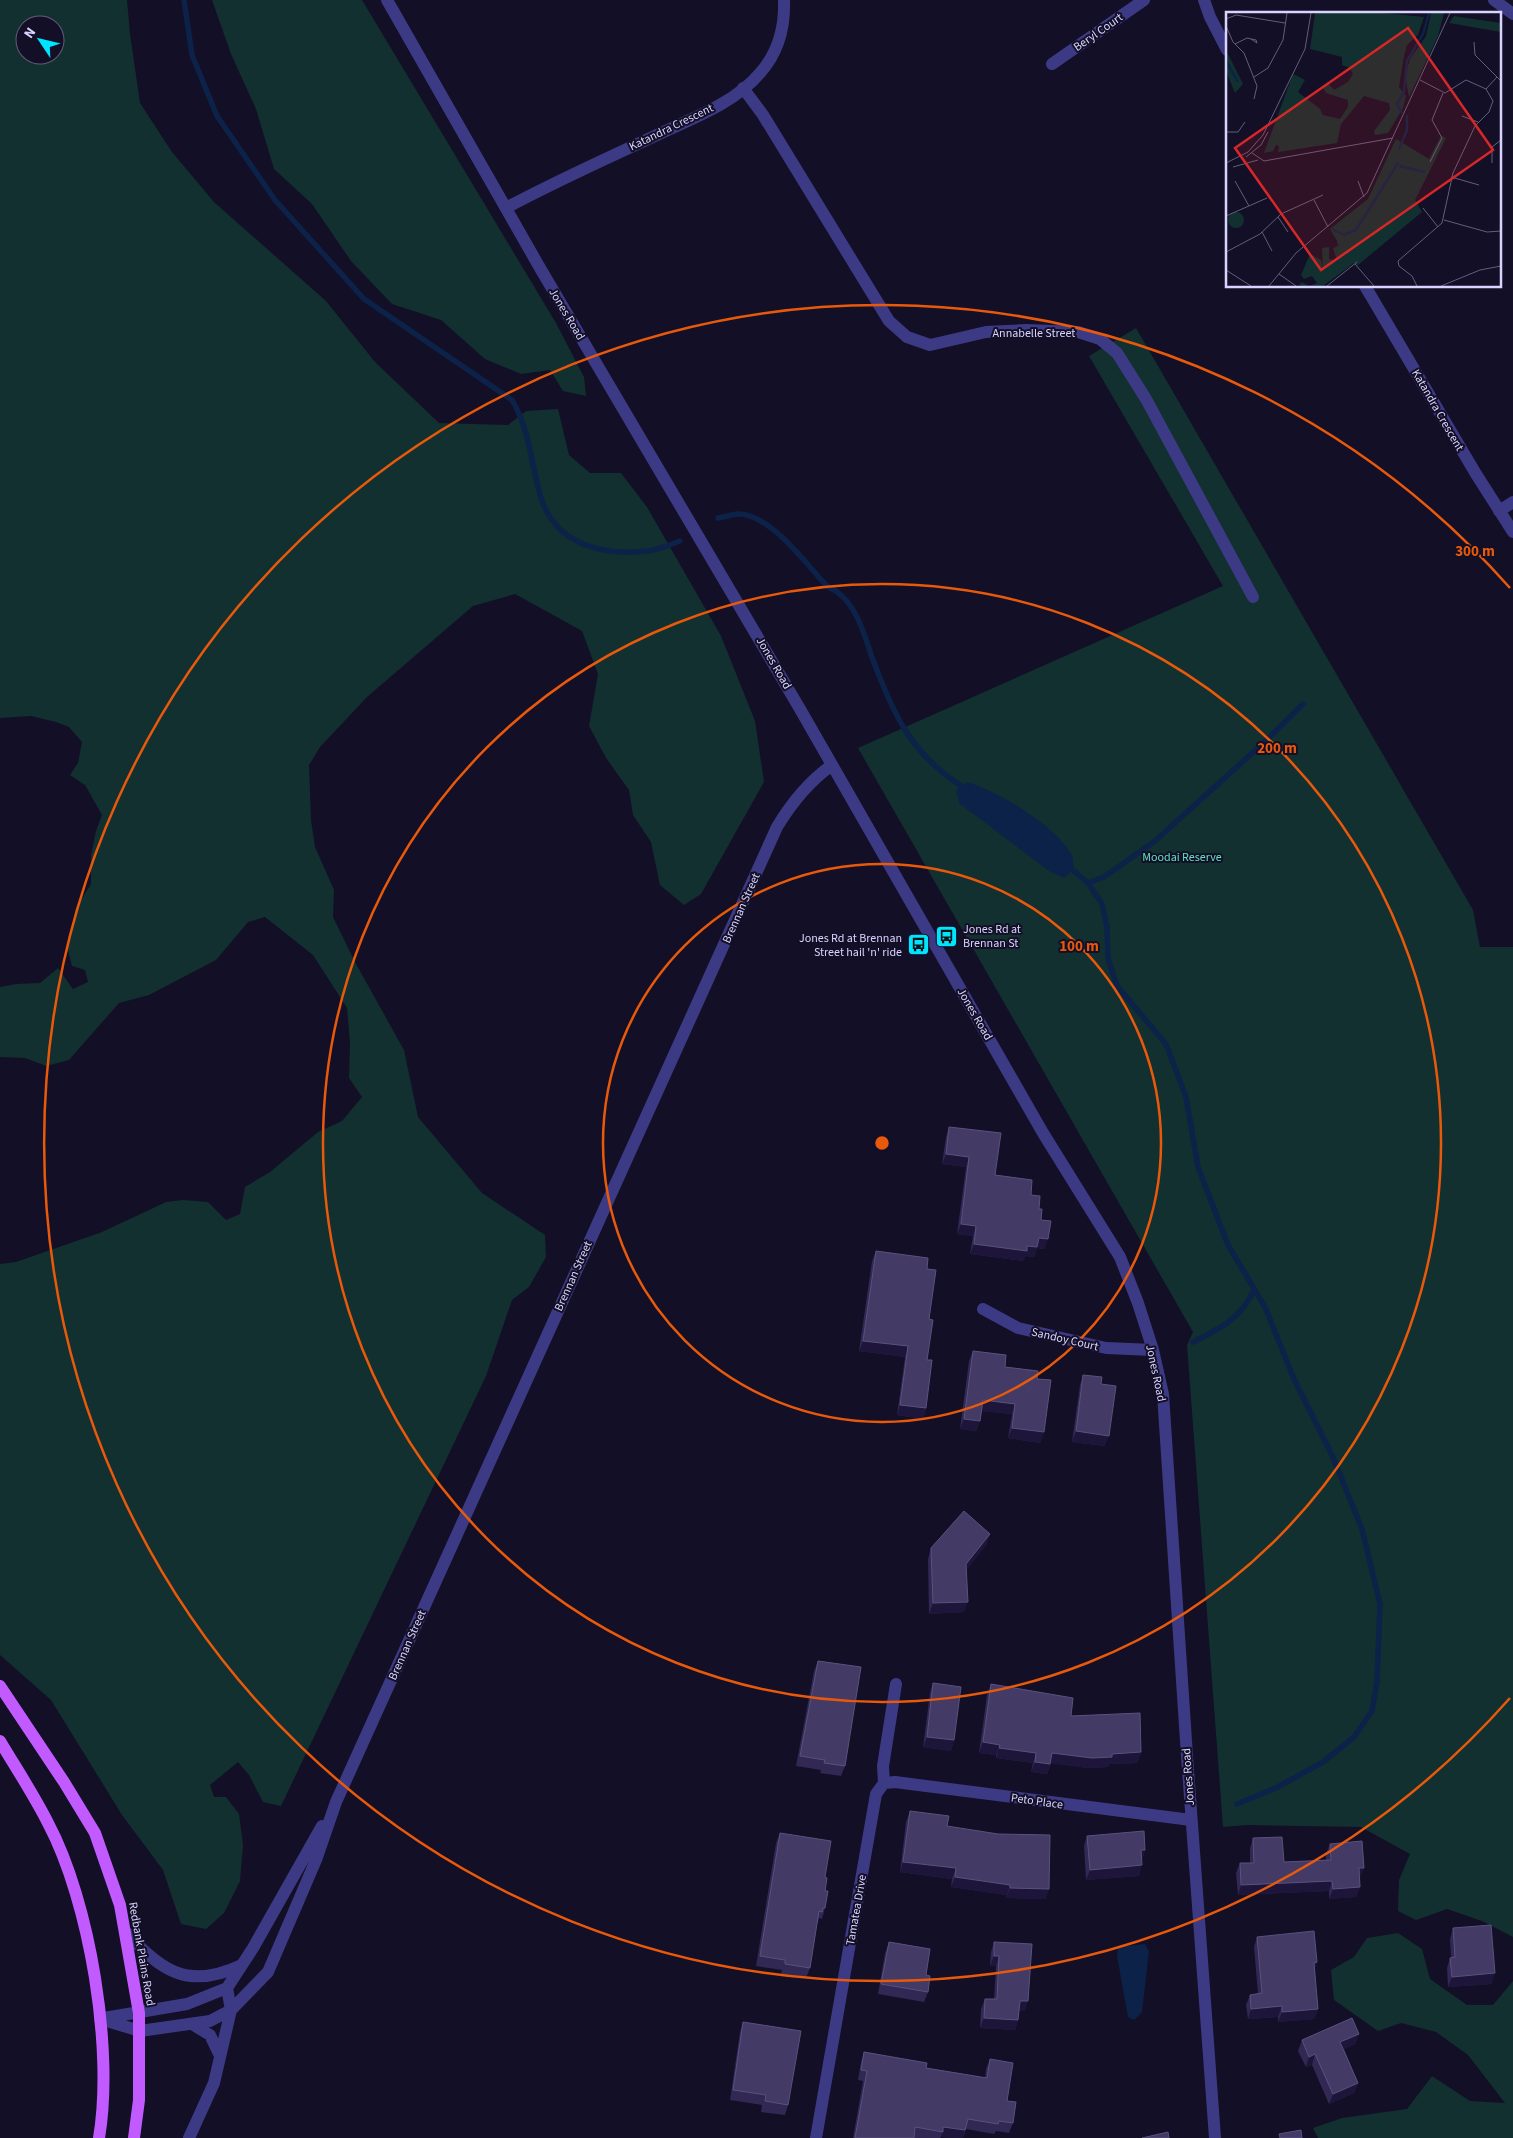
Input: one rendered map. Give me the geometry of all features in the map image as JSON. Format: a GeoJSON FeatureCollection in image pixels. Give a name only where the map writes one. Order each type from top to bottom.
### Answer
{"type":"FeatureCollection","features":[{"type":"Feature","properties":{"kind":"main road","name":"Redbank Plains Road"},"geometry":{"type":"LineString","coordinates":[[0,1686],[64,1782],[95,1833],[120,1906],[139,2013],[139,2100],[134,2138]]}},
{"type":"Feature","properties":{"kind":"main road"},"geometry":{"type":"LineString","coordinates":[[0,1741],[49,1824],[69,1873],[92,1967],[105,2058],[102,2119],[99,2138]]}},
{"type":"Feature","properties":{"kind":"street","name":"Jones Road"},"geometry":{"type":"LineString","coordinates":[[387,0],[506,208],[832,765],[1043,1133],[1120,1257],[1138,1303],[1153,1350],[1163,1394],[1215,2138]]}},
{"type":"Feature","properties":{"kind":"street","name":"Katandra Crescent"},"geometry":{"type":"LineString","coordinates":[[506,208],[700,115],[743,88],[760,74],[776,49],[785,16],[784,0]]}},
{"type":"Feature","properties":{"kind":"street","name":"Beryl Court"},"geometry":{"type":"LineString","coordinates":[[1052,64],[1144,0]]}},
{"type":"Feature","properties":{"kind":"street"},"geometry":{"type":"LineString","coordinates":[[1204,0],[1210,17],[1226,48]]}},
{"type":"Feature","properties":{"kind":"street"},"geometry":{"type":"LineString","coordinates":[[1494,0],[1513,14]]}},
{"type":"Feature","properties":{"kind":"street","name":"Annabelle Street"},"geometry":{"type":"LineString","coordinates":[[743,88],[763,115],[888,321],[907,337],[930,345],[986,332],[1026,330],[1078,332],[1100,339],[1117,353],[1146,399],[1253,597]]}},
{"type":"Feature","properties":{"kind":"street","name":"Katandra Crescent"},"geometry":{"type":"LineString","coordinates":[[1366,288],[1513,532]]}},
{"type":"Feature","properties":{"kind":"street"},"geometry":{"type":"LineString","coordinates":[[1499,511],[1513,502]]}},
{"type":"Feature","properties":{"kind":"street","name":"Brennan Street"},"geometry":{"type":"LineString","coordinates":[[100,2019],[140,2031],[210,2021],[231,2010],[268,1972],[316,1860],[336,1802],[777,827],[791,804],[808,784],[832,765]]}},
{"type":"Feature","properties":{"kind":"street","name":"Sandoy Court"},"geometry":{"type":"LineString","coordinates":[[983,1309],[1018,1328],[1106,1348],[1153,1350]]}},
{"type":"Feature","properties":{"kind":"street","name":"Tamatea Drive"},"geometry":{"type":"LineString","coordinates":[[816,2138],[876,1794],[884,1783],[883,1766],[896,1684]]}},
{"type":"Feature","properties":{"kind":"street","name":"Peto Place"},"geometry":{"type":"LineString","coordinates":[[884,1783],[895,1782],[1192,1820]]}},
{"type":"Feature","properties":{"kind":"street","name":"Brennan Street"},"geometry":{"type":"LineString","coordinates":[[227,1988],[336,1802]]}},
{"type":"Feature","properties":{"kind":"street"},"geometry":{"type":"LineString","coordinates":[[125,1931],[157,1963],[178,1974],[209,1976],[228,1971],[242,1964]]}},
{"type":"Feature","properties":{"kind":"street"},"geometry":{"type":"LineString","coordinates":[[100,2019],[187,2004],[227,1988],[231,2010],[214,2082],[189,2138]]}},
{"type":"Feature","properties":{"kind":"street"},"geometry":{"type":"LineString","coordinates":[[192,2024],[210,2036],[220,2056]]}},
{"type":"Feature","properties":{"kind":"green space"},"geometry":{"type":"Polygon","coordinates":[[[0,0],[127,0],[140,103],[172,152],[214,202],[326,301],[375,362],[439,423],[508,425],[526,411],[558,409],[569,455],[590,473],[621,473],[647,507],[721,636],[755,721],[764,782],[701,894],[684,905],[660,885],[651,842],[633,815],[629,790],[606,758],[589,726],[598,674],[582,631],[515,594],[473,606],[367,697],[320,747],[309,765],[311,820],[315,847],[334,890],[333,917],[355,962],[404,1050],[418,1117],[482,1193],[545,1235],[546,1257],[529,1287],[512,1300],[486,1376],[281,1806],[263,1802],[249,1775],[238,1762],[210,1785],[214,1797],[226,1797],[239,1814],[243,1845],[240,1881],[224,1913],[206,1929],[181,1924],[163,1870],[122,1815],[51,1700],[0,1655],[0,1264],[16,1262],[102,1232],[166,1202],[183,1200],[208,1202],[226,1220],[240,1214],[245,1187],[270,1172],[318,1132],[342,1121],[362,1097],[349,1078],[350,1043],[347,1008],[313,955],[265,917],[248,922],[216,960],[149,995],[119,1003],[69,1060],[46,1066],[25,1058],[0,1057],[0,987],[40,983],[58,968],[73,989],[88,982],[85,970],[72,966],[67,946],[76,908],[91,884],[91,855],[96,831],[102,815],[85,785],[70,775],[78,763],[82,742],[69,727],[31,716],[0,718],[0,0]]]}},
{"type":"Feature","properties":{"kind":"green space"},"geometry":{"type":"Polygon","coordinates":[[[212,0],[362,0],[556,323],[584,377],[586,396],[563,391],[550,370],[521,374],[485,359],[441,320],[392,304],[351,261],[312,204],[274,169],[256,109],[231,54],[212,0]]]}},
{"type":"Feature","properties":{"kind":"green space","name":"Moodai Reserve"},"geometry":{"type":"Polygon","coordinates":[[[1136,328],[1473,910],[1480,947],[1513,947],[1513,1937],[1482,1921],[1447,1909],[1416,1920],[1398,1911],[1399,1880],[1410,1854],[1361,1827],[1247,1825],[1223,1827],[1187,1345],[1193,1332],[858,748],[1223,586],[1089,356],[1136,328]]]}},
{"type":"Feature","properties":{"kind":"green space"},"geometry":{"type":"Polygon","coordinates":[[[1398,1933],[1422,1949],[1430,1979],[1467,2005],[1493,2005],[1513,1981],[1513,2138],[1318,2138],[1313,2128],[1342,2118],[1407,2109],[1432,2076],[1470,2101],[1505,2103],[1468,2055],[1436,2032],[1401,2023],[1378,2031],[1334,2000],[1331,1970],[1354,1957],[1367,1938],[1398,1933]]]}},
{"type":"Feature","properties":{"kind":"water"},"geometry":{"type":"Polygon","coordinates":[[[967,782],[1010,801],[1040,821],[1053,832],[1071,854],[1073,870],[1064,878],[1049,871],[959,803],[956,790],[967,782]]]}},
{"type":"Feature","properties":{"kind":"water"},"geometry":{"type":"Polygon","coordinates":[[[1145,1944],[1149,1951],[1142,2012],[1134,2020],[1128,2017],[1117,1956],[1118,1947],[1145,1944]]]}},
{"type":"Feature","properties":{"kind":"building"},"geometry":{"type":"Polygon","coordinates":[[[949,1127],[1001,1133],[995,1175],[1032,1180],[1031,1195],[1040,1196],[1039,1209],[1042,1209],[1041,1220],[1051,1221],[1048,1239],[1039,1238],[1037,1247],[1027,1246],[1027,1251],[974,1244],[976,1226],[961,1224],[969,1157],[946,1154],[949,1127]]]}},
{"type":"Feature","properties":{"kind":"building"},"geometry":{"type":"Polygon","coordinates":[[[876,1251],[928,1258],[927,1269],[936,1270],[929,1319],[933,1320],[927,1360],[932,1360],[926,1408],[900,1405],[908,1346],[863,1341],[876,1251]]]}},
{"type":"Feature","properties":{"kind":"building"},"geometry":{"type":"Polygon","coordinates":[[[973,1351],[1006,1355],[1005,1367],[1038,1371],[1037,1379],[1051,1380],[1044,1432],[1012,1428],[1015,1404],[983,1400],[980,1421],[964,1419],[973,1351]]]}},
{"type":"Feature","properties":{"kind":"building"},"geometry":{"type":"Polygon","coordinates":[[[1083,1375],[1102,1377],[1101,1384],[1116,1386],[1109,1436],[1076,1431],[1083,1375]]]}},
{"type":"Feature","properties":{"kind":"building"},"geometry":{"type":"Polygon","coordinates":[[[964,1511],[990,1534],[966,1564],[968,1602],[933,1603],[931,1548],[964,1511]]]}},
{"type":"Feature","properties":{"kind":"building"},"geometry":{"type":"Polygon","coordinates":[[[818,1661],[861,1667],[845,1766],[824,1763],[825,1760],[800,1756],[818,1661]]]}},
{"type":"Feature","properties":{"kind":"building"},"geometry":{"type":"Polygon","coordinates":[[[933,1683],[961,1687],[954,1740],[927,1737],[933,1683]]]}},
{"type":"Feature","properties":{"kind":"building"},"geometry":{"type":"Polygon","coordinates":[[[991,1684],[1073,1698],[1071,1716],[1140,1713],[1141,1752],[1112,1754],[1112,1757],[1092,1758],[1052,1753],[1050,1764],[1035,1762],[1036,1753],[999,1748],[1000,1745],[983,1742],[991,1684]]]}},
{"type":"Feature","properties":{"kind":"building"},"geometry":{"type":"Polygon","coordinates":[[[910,1811],[949,1816],[947,1826],[998,1834],[1050,1835],[1049,1889],[1010,1888],[1010,1885],[955,1877],[956,1868],[903,1862],[910,1811]]]}},
{"type":"Feature","properties":{"kind":"building"},"geometry":{"type":"Polygon","coordinates":[[[1144,1831],[1145,1850],[1141,1850],[1142,1865],[1090,1870],[1087,1836],[1144,1831]]]}},
{"type":"Feature","properties":{"kind":"building"},"geometry":{"type":"Polygon","coordinates":[[[780,1833],[831,1841],[825,1877],[827,1878],[825,1891],[828,1891],[825,1908],[823,1908],[822,1912],[819,1911],[810,1968],[785,1964],[785,1960],[760,1956],[780,1833]]]}},
{"type":"Feature","properties":{"kind":"building"},"geometry":{"type":"Polygon","coordinates":[[[1282,1837],[1284,1862],[1331,1860],[1330,1844],[1362,1841],[1364,1868],[1359,1868],[1360,1887],[1333,1889],[1332,1881],[1241,1885],[1240,1863],[1254,1863],[1253,1838],[1282,1837]]]}},
{"type":"Feature","properties":{"kind":"building"},"geometry":{"type":"Polygon","coordinates":[[[1491,1925],[1495,1973],[1452,1977],[1450,1958],[1455,1957],[1453,1928],[1491,1925]]]}},
{"type":"Feature","properties":{"kind":"building"},"geometry":{"type":"Polygon","coordinates":[[[1314,1931],[1317,1962],[1314,1963],[1318,2009],[1282,2012],[1282,2006],[1251,2009],[1250,1995],[1262,1993],[1257,1937],[1314,1931]]]}},
{"type":"Feature","properties":{"kind":"building"},"geometry":{"type":"Polygon","coordinates":[[[889,1942],[930,1949],[926,1975],[930,1976],[928,1992],[881,1984],[889,1942]]]}},
{"type":"Feature","properties":{"kind":"building"},"geometry":{"type":"Polygon","coordinates":[[[994,1942],[1032,1944],[1028,2001],[1020,2001],[1018,2020],[984,2018],[985,1999],[997,1999],[999,1956],[994,1956],[994,1942]]]}},
{"type":"Feature","properties":{"kind":"building"},"geometry":{"type":"Polygon","coordinates":[[[1352,2018],[1359,2034],[1340,2042],[1358,2083],[1333,2094],[1315,2054],[1309,2057],[1302,2040],[1352,2018]]]}},
{"type":"Feature","properties":{"kind":"building"},"geometry":{"type":"Polygon","coordinates":[[[743,2022],[801,2031],[788,2105],[765,2101],[766,2095],[733,2090],[743,2022]]]}},
{"type":"Feature","properties":{"kind":"building"},"geometry":{"type":"Polygon","coordinates":[[[864,2052],[927,2063],[926,2068],[987,2078],[990,2059],[1013,2063],[1007,2101],[1016,2102],[1013,2123],[999,2121],[998,2124],[968,2119],[965,2130],[943,2127],[943,2132],[915,2127],[914,2138],[855,2138],[867,2071],[861,2070],[864,2052]]]}},
{"type":"Feature","properties":{"kind":"building"},"geometry":{"type":"Polygon","coordinates":[[[1301,2130],[1302,2138],[1280,2138],[1279,2134],[1301,2130]]]}},
{"type":"Feature","properties":{"kind":"building"},"geometry":{"type":"Polygon","coordinates":[[[1168,2132],[1169,2138],[1142,2138],[1168,2132]]]}},
{"type":"Feature","properties":{"kind":"waterway"},"geometry":{"type":"LineString","coordinates":[[184,0],[192,55],[217,116],[275,200],[364,299],[512,400],[523,423],[541,498],[548,514],[558,527],[570,537],[583,544],[598,549],[614,551],[651,550],[680,541]]}},
{"type":"Feature","properties":{"kind":"waterway"},"geometry":{"type":"LineString","coordinates":[[718,518],[737,514],[749,516],[762,522],[786,541],[829,588],[836,591],[846,600],[859,622],[889,699],[907,733],[931,763],[966,789]]}},
{"type":"Feature","properties":{"kind":"waterway"},"geometry":{"type":"LineString","coordinates":[[1088,883],[1104,877],[1155,841],[1271,736],[1303,704]]}},
{"type":"Feature","properties":{"kind":"waterway"},"geometry":{"type":"LineString","coordinates":[[1067,865],[1088,883],[1102,904],[1107,927],[1108,958],[1117,986],[1166,1044],[1186,1097],[1198,1167],[1228,1245],[1265,1307],[1294,1379],[1332,1455],[1362,1529],[1380,1604],[1377,1681],[1372,1711],[1354,1737],[1323,1762],[1278,1787],[1237,1804]]}},
{"type":"Feature","properties":{"kind":"waterway"},"geometry":{"type":"LineString","coordinates":[[1193,1342],[1228,1322],[1242,1309],[1253,1292]]}},
{"type":"Feature","properties":{"kind":"place","name":"Jones Rd at Brennan St"},"geometry":{"type":"Point","coordinates":[947,936]}},
{"type":"Feature","properties":{"kind":"place","name":"Jones Rd at Brennan Street hail 'n' ride"},"geometry":{"type":"Point","coordinates":[918,945]}}]}
